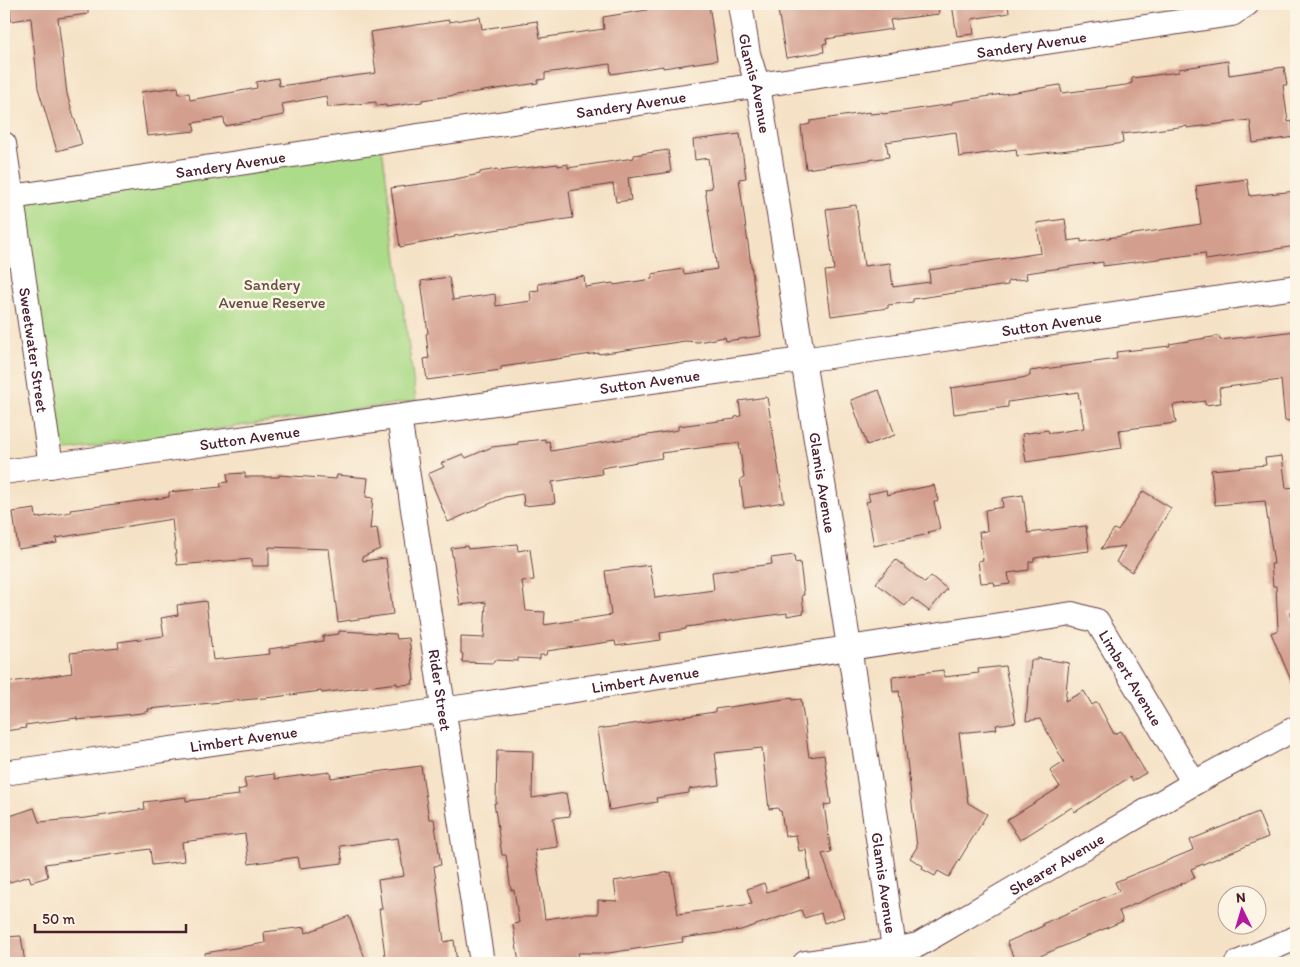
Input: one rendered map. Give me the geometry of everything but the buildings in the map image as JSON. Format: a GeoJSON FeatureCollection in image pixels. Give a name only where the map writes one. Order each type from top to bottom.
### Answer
{"type":"FeatureCollection","features":[{"type":"Feature","properties":{"kind":"street","name":"Glamis Avenue"},"geometry":{"type":"LineString","coordinates":[[740,4],[748,54],[758,86],[803,359],[895,957]]}},
{"type":"Feature","properties":{"kind":"street","name":"Sandery Avenue"},"geometry":{"type":"LineString","coordinates":[[12,198],[1232,14],[1247,4]]}},
{"type":"Feature","properties":{"kind":"street","name":"Sweetwater Street"},"geometry":{"type":"LineString","coordinates":[[4,144],[51,466]]}},
{"type":"Feature","properties":{"kind":"street","name":"Sutton Avenue"},"geometry":{"type":"LineString","coordinates":[[4,472],[399,417],[1296,287]]}},
{"type":"Feature","properties":{"kind":"street","name":"Rider Street"},"geometry":{"type":"LineString","coordinates":[[399,417],[482,963]]}},
{"type":"Feature","properties":{"kind":"street","name":"Limbert Avenue"},"geometry":{"type":"LineString","coordinates":[[4,773],[443,710],[1072,614],[1097,622],[1194,783]]}},
{"type":"Feature","properties":{"kind":"street","name":"Shearer Avenue"},"geometry":{"type":"LineString","coordinates":[[804,963],[895,957],[1194,783],[1296,728]]}},
{"type":"Feature","properties":{"kind":"street"},"geometry":{"type":"LineString","coordinates":[[1237,963],[1296,938]]}},
{"type":"Feature","properties":{"kind":"green space","name":"Sandery Avenue Reserve"},"geometry":{"type":"Polygon","coordinates":[[[382,147],[416,401],[55,452],[17,202],[382,147]]]}}]}
